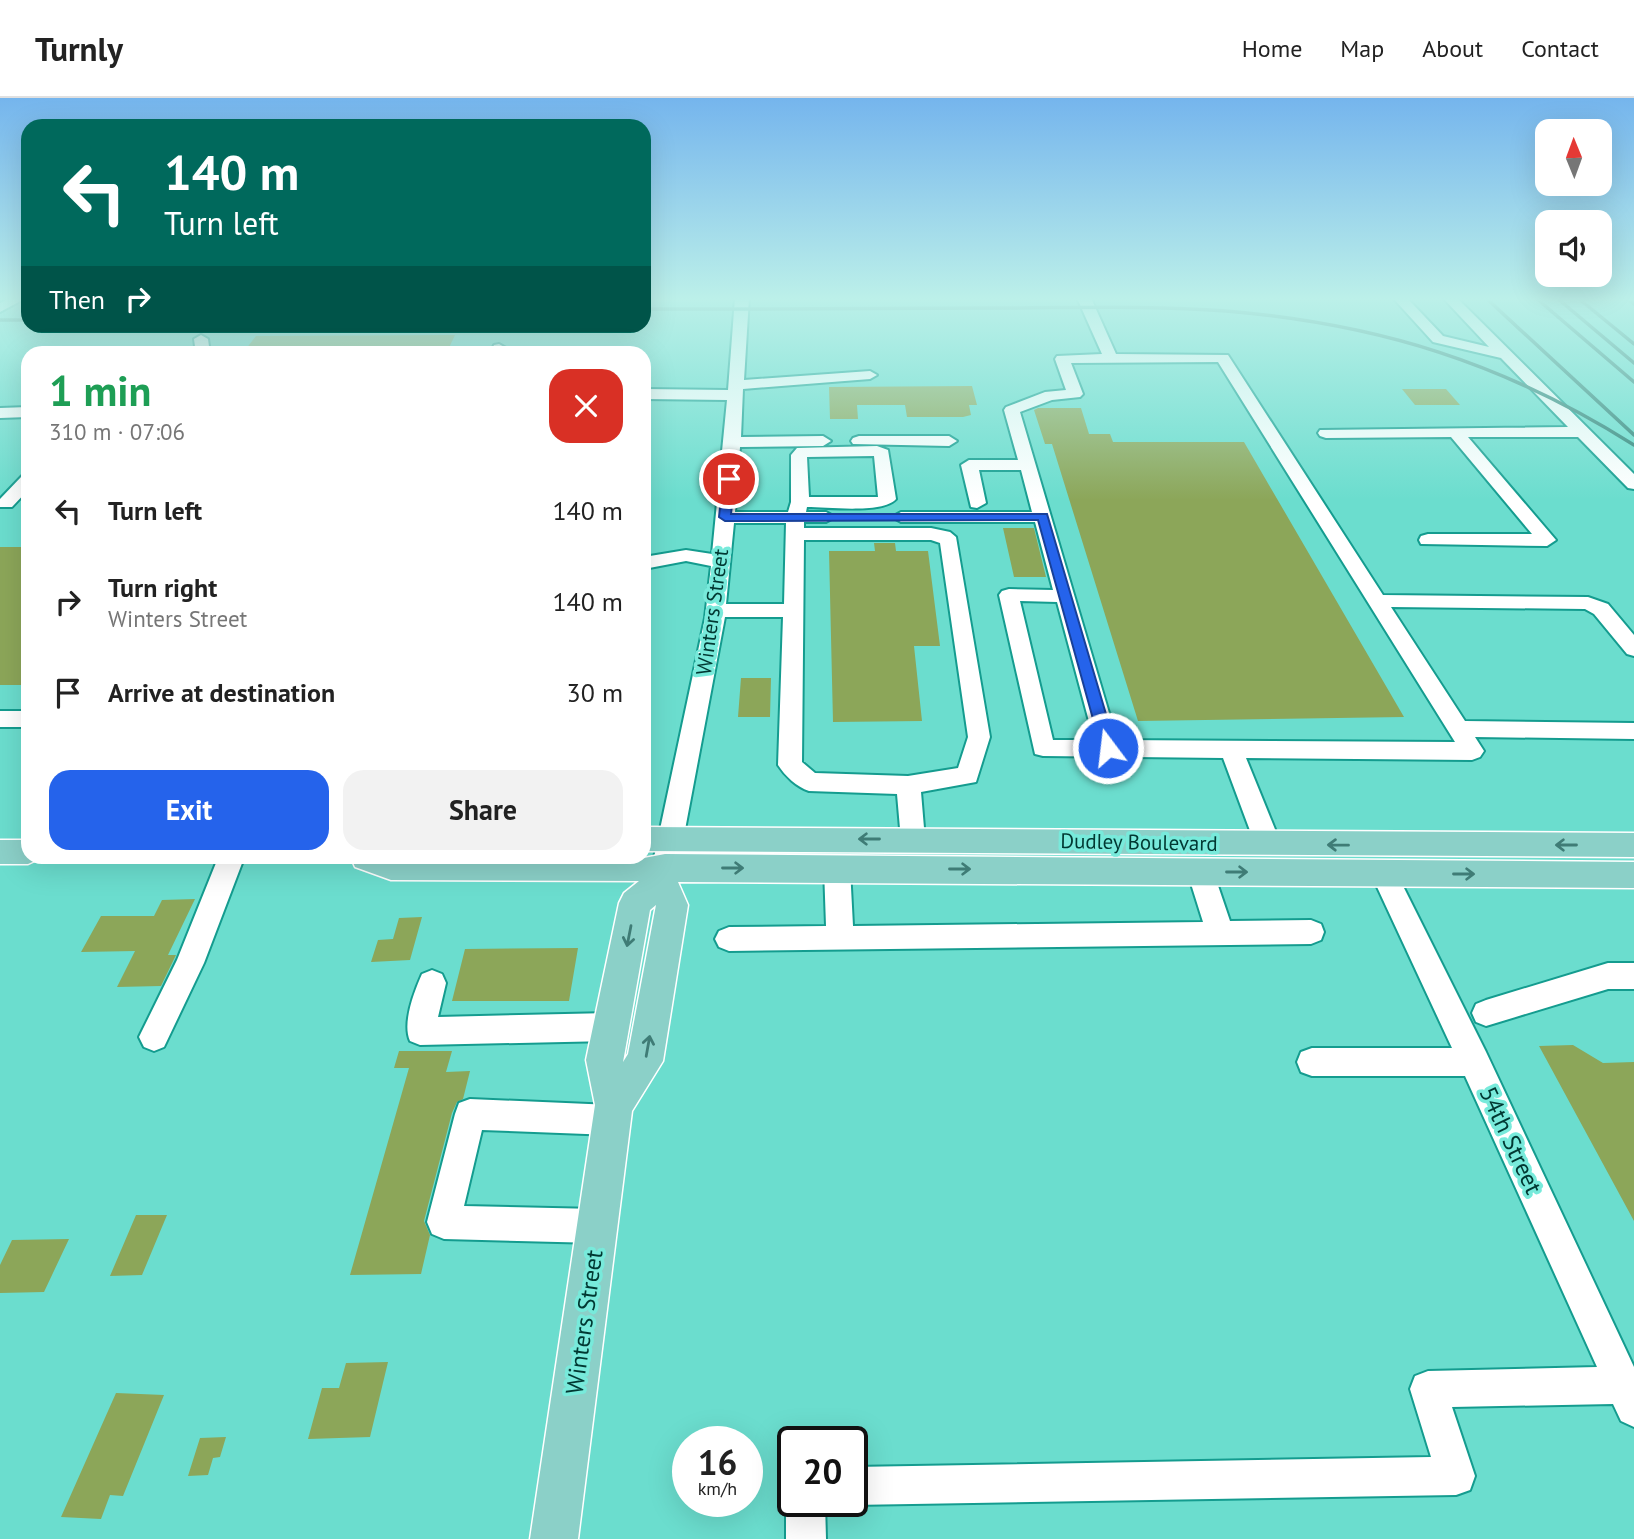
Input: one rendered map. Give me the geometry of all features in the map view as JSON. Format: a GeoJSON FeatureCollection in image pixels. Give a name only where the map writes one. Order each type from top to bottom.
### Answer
{"type":"FeatureCollection","features":[{"type":"Feature","properties":{"kind":"main road","name":"Dudley Boulevard"},"geometry":{"type":"LineString","coordinates":[[660,856],[913,840],[1634,845]]}},
{"type":"Feature","properties":{"kind":"main road"},"geometry":{"type":"LineString","coordinates":[[0,852],[21,852]]}},
{"type":"Feature","properties":{"kind":"main road","name":"Dudley Boulevard"},"geometry":{"type":"LineString","coordinates":[[660,856],[837,868],[1634,875]]}},
{"type":"Feature","properties":{"kind":"main road","name":"Winters Street"},"geometry":{"type":"LineString","coordinates":[[554,1539],[613,1112],[604,1060],[635,903],[660,856]]}},
{"type":"Feature","properties":{"kind":"main road","name":"Winters Street"},"geometry":{"type":"LineString","coordinates":[[613,1112],[645,1061],[672,905],[660,856]]}},
{"type":"Feature","properties":{"kind":"main road"},"geometry":{"type":"LineString","coordinates":[[383,864],[391,867],[464,864]]}},
{"type":"Feature","properties":{"kind":"street","name":"Winters Street"},"geometry":{"type":"LineString","coordinates":[[660,856],[716,611],[716,561],[725,517],[738,365]]}},
{"type":"Feature","properties":{"kind":"street"},"geometry":{"type":"LineString","coordinates":[[1064,365],[1075,394],[1050,395],[1012,410],[1108,748]]}},
{"type":"Feature","properties":{"kind":"street"},"geometry":{"type":"LineString","coordinates":[[1066,596],[1010,595],[1043,748],[1472,751],[1228,365]]}},
{"type":"Feature","properties":{"kind":"street"},"geometry":{"type":"LineString","coordinates":[[1517,365],[1634,484]]}},
{"type":"Feature","properties":{"kind":"street"},"geometry":{"type":"LineString","coordinates":[[651,394],[736,390],[870,375]]}},
{"type":"Feature","properties":{"kind":"street"},"geometry":{"type":"LineString","coordinates":[[0,413],[21,412]]}},
{"type":"Feature","properties":{"kind":"street"},"geometry":{"type":"LineString","coordinates":[[1428,540],[1547,540],[1455,432]]}},
{"type":"Feature","properties":{"kind":"street"},"geometry":{"type":"LineString","coordinates":[[1326,433],[1583,432]]}},
{"type":"Feature","properties":{"kind":"street"},"geometry":{"type":"LineString","coordinates":[[732,442],[961,452],[1028,466]]}},
{"type":"Feature","properties":{"kind":"street"},"geometry":{"type":"LineString","coordinates":[[803,452],[883,454],[887,499],[797,518],[931,534],[943,536],[949,541],[979,737],[968,776],[908,785],[809,782],[789,765],[799,455],[803,452]]}},
{"type":"Feature","properties":{"kind":"street"},"geometry":{"type":"LineString","coordinates":[[961,452],[977,503]]}},
{"type":"Feature","properties":{"kind":"street"},"geometry":{"type":"LineString","coordinates":[[3,503],[21,486]]}},
{"type":"Feature","properties":{"kind":"street"},"geometry":{"type":"LineString","coordinates":[[3,503],[21,503]]}},
{"type":"Feature","properties":{"kind":"street"},"geometry":{"type":"LineString","coordinates":[[725,517],[1043,517]]}},
{"type":"Feature","properties":{"kind":"street"},"geometry":{"type":"LineString","coordinates":[[651,563],[699,568],[716,561]]}},
{"type":"Feature","properties":{"kind":"street"},"geometry":{"type":"LineString","coordinates":[[1379,601],[1588,603],[1601,610],[1634,649]]}},
{"type":"Feature","properties":{"kind":"street"},"geometry":{"type":"LineString","coordinates":[[716,611],[793,610]]}},
{"type":"Feature","properties":{"kind":"street"},"geometry":{"type":"LineString","coordinates":[[0,719],[21,719]]}},
{"type":"Feature","properties":{"kind":"street"},"geometry":{"type":"LineString","coordinates":[[1459,729],[1634,731]]}},
{"type":"Feature","properties":{"kind":"street"},"geometry":{"type":"LineString","coordinates":[[1231,748],[1268,844]]}},
{"type":"Feature","properties":{"kind":"street"},"geometry":{"type":"LineString","coordinates":[[908,785],[913,840]]}},
{"type":"Feature","properties":{"kind":"street"},"geometry":{"type":"LineString","coordinates":[[154,1037],[190,963],[229,864]]}},
{"type":"Feature","properties":{"kind":"street"},"geometry":{"type":"LineString","coordinates":[[837,868],[840,938]]}},
{"type":"Feature","properties":{"kind":"street"},"geometry":{"type":"LineString","coordinates":[[1200,871],[1220,933]]}},
{"type":"Feature","properties":{"kind":"street","name":"54th Street"},"geometry":{"type":"LineString","coordinates":[[1384,874],[1475,1062],[1628,1396]]}},
{"type":"Feature","properties":{"kind":"street"},"geometry":{"type":"LineString","coordinates":[[729,939],[1311,932]]}},
{"type":"Feature","properties":{"kind":"street"},"geometry":{"type":"LineString","coordinates":[[1486,1013],[1608,976],[1634,976]]}},
{"type":"Feature","properties":{"kind":"street"},"geometry":{"type":"LineString","coordinates":[[432,984],[420,1031],[610,1027]]}},
{"type":"Feature","properties":{"kind":"street"},"geometry":{"type":"LineString","coordinates":[[1312,1062],[1475,1062]]}},
{"type":"Feature","properties":{"kind":"street"},"geometry":{"type":"LineString","coordinates":[[597,1226],[444,1222],[470,1114],[613,1112]]}},
{"type":"Feature","properties":{"kind":"street"},"geometry":{"type":"LineString","coordinates":[[868,1486],[1456,1476],[1428,1389],[1628,1396]]}},
{"type":"Feature","properties":{"kind":"street"},"geometry":{"type":"LineString","coordinates":[[806,1517],[806,1539]]}},
{"type":"Feature","properties":{"kind":"building"},"geometry":{"type":"Polygon","coordinates":[[[972,386],[977,405],[969,405],[971,415],[963,417],[907,417],[905,405],[857,405],[858,419],[830,419],[829,387],[972,386]]]}},
{"type":"Feature","properties":{"kind":"building"},"geometry":{"type":"Polygon","coordinates":[[[1402,389],[1446,389],[1460,405],[1415,405],[1402,389]]]}},
{"type":"Feature","properties":{"kind":"building"},"geometry":{"type":"Polygon","coordinates":[[[1081,408],[1089,434],[1110,434],[1113,442],[1244,442],[1404,717],[1138,721],[1052,444],[1045,444],[1034,410],[1081,408]]]}},
{"type":"Feature","properties":{"kind":"building"},"geometry":{"type":"Polygon","coordinates":[[[1003,528],[1034,528],[1046,577],[1014,577],[1003,528]]]}},
{"type":"Feature","properties":{"kind":"building"},"geometry":{"type":"Polygon","coordinates":[[[874,543],[895,543],[896,551],[928,551],[940,646],[914,646],[922,721],[833,722],[829,551],[875,551],[874,543]]]}},
{"type":"Feature","properties":{"kind":"building"},"geometry":{"type":"Polygon","coordinates":[[[0,547],[21,547],[21,685],[0,685],[0,547]]]}},
{"type":"Feature","properties":{"kind":"building"},"geometry":{"type":"Polygon","coordinates":[[[741,678],[771,678],[770,717],[738,717],[741,678]]]}},
{"type":"Feature","properties":{"kind":"building"},"geometry":{"type":"Polygon","coordinates":[[[195,899],[168,955],[176,955],[161,986],[117,987],[135,951],[81,952],[101,916],[154,916],[162,900],[195,899]]]}},
{"type":"Feature","properties":{"kind":"building"},"geometry":{"type":"Polygon","coordinates":[[[422,917],[410,960],[371,962],[378,940],[393,939],[399,918],[422,917]]]}},
{"type":"Feature","properties":{"kind":"building"},"geometry":{"type":"Polygon","coordinates":[[[578,948],[569,1001],[452,1001],[465,949],[578,948]]]}},
{"type":"Feature","properties":{"kind":"building"},"geometry":{"type":"Polygon","coordinates":[[[1573,1045],[1603,1063],[1634,1062],[1634,1221],[1539,1046],[1573,1045]]]}},
{"type":"Feature","properties":{"kind":"building"},"geometry":{"type":"Polygon","coordinates":[[[399,1051],[452,1051],[446,1072],[470,1071],[463,1099],[457,1102],[452,1113],[424,1221],[430,1235],[421,1274],[350,1275],[409,1068],[394,1068],[399,1051]]]}},
{"type":"Feature","properties":{"kind":"building"},"geometry":{"type":"Polygon","coordinates":[[[136,1215],[167,1215],[142,1275],[110,1276],[136,1215]]]}},
{"type":"Feature","properties":{"kind":"building"},"geometry":{"type":"Polygon","coordinates":[[[69,1239],[44,1292],[0,1293],[0,1265],[12,1240],[69,1239]]]}},
{"type":"Feature","properties":{"kind":"building"},"geometry":{"type":"Polygon","coordinates":[[[388,1362],[370,1437],[308,1439],[322,1388],[339,1388],[346,1363],[388,1362]]]}},
{"type":"Feature","properties":{"kind":"building"},"geometry":{"type":"Polygon","coordinates":[[[116,1393],[164,1395],[123,1496],[110,1495],[101,1519],[61,1517],[116,1393]]]}},
{"type":"Feature","properties":{"kind":"building"},"geometry":{"type":"Polygon","coordinates":[[[226,1437],[220,1457],[213,1458],[208,1475],[188,1476],[200,1438],[226,1437]]]}},
{"type":"Feature","properties":{"kind":"railway"},"geometry":{"type":"LineString","coordinates":[[1475,365],[1537,391],[1634,445]]}},
{"type":"Feature","properties":{"kind":"railway"},"geometry":{"type":"LineString","coordinates":[[1559,365],[1634,435]]}},
{"type":"Feature","properties":{"kind":"railway"},"geometry":{"type":"LineString","coordinates":[[1614,365],[1634,382]]}},
{"type":"Feature","properties":{"kind":"route"},"geometry":{"type":"LineString","coordinates":[[729,479],[725,517],[1043,517],[1108,748]]}}]}
